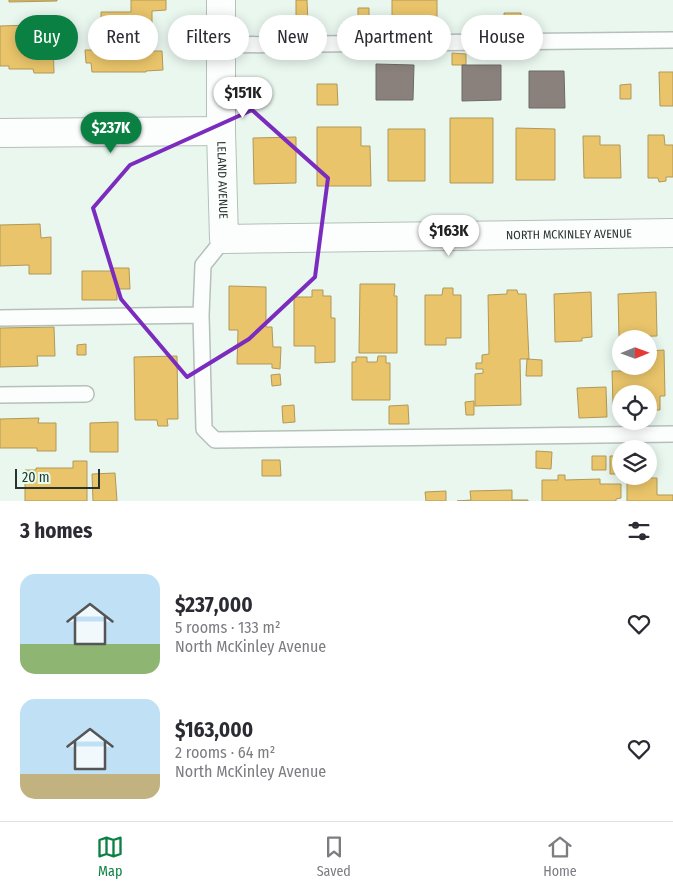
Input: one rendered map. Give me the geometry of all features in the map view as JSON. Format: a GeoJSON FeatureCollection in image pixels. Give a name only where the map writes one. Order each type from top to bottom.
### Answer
{"type":"FeatureCollection","features":[{"type":"Feature","properties":{"kind":"street","name":"LELAND AVENUE"},"geometry":{"type":"LineString","coordinates":[[221,0],[221,15]]}},
{"type":"Feature","properties":{"kind":"street","name":"LELAND AVENUE"},"geometry":{"type":"LineString","coordinates":[[222,60],[221,131],[224,239]]}},
{"type":"Feature","properties":{"kind":"street"},"geometry":{"type":"LineString","coordinates":[[0,133],[221,131]]}},
{"type":"Feature","properties":{"kind":"street","name":"NORTH MCKINLEY AVENUE"},"geometry":{"type":"LineString","coordinates":[[224,239],[673,233]]}},
{"type":"Feature","properties":{"kind":"lane"},"geometry":{"type":"LineString","coordinates":[[249,45],[673,40]]}},
{"type":"Feature","properties":{"kind":"lane"},"geometry":{"type":"LineString","coordinates":[[224,239],[203,265],[201,315],[204,429],[215,440],[673,434]]}},
{"type":"Feature","properties":{"kind":"lane"},"geometry":{"type":"LineString","coordinates":[[0,318],[201,315]]}},
{"type":"Feature","properties":{"kind":"lane"},"geometry":{"type":"LineString","coordinates":[[0,395],[86,394]]}},
{"type":"Feature","properties":{"kind":"highlighted area"},"geometry":{"type":"Polygon","coordinates":[[[252,110],[328,178],[315,277],[249,339],[187,377],[121,299],[93,208],[130,165],[252,110]]]}},
{"type":"Feature","properties":{"kind":"building: Homes"},"geometry":{"type":"Polygon","coordinates":[[[9,0],[57,0],[57,1],[9,2],[9,0]]]}},
{"type":"Feature","properties":{"kind":"building: Homes"},"geometry":{"type":"Polygon","coordinates":[[[131,0],[166,0],[166,10],[152,11],[152,15],[101,15],[101,12],[131,12],[131,0]]]}},
{"type":"Feature","properties":{"kind":"building: Homes"},"geometry":{"type":"Polygon","coordinates":[[[296,0],[307,0],[308,15],[296,15],[296,0]]]}},
{"type":"Feature","properties":{"kind":"building: Homes"},"geometry":{"type":"Polygon","coordinates":[[[392,0],[437,0],[437,15],[392,15],[392,0]]]}},
{"type":"Feature","properties":{"kind":"building: Homes"},"geometry":{"type":"Polygon","coordinates":[[[358,8],[369,8],[369,15],[358,15],[358,8]]]}},
{"type":"Feature","properties":{"kind":"building: Homes"},"geometry":{"type":"Polygon","coordinates":[[[504,13],[521,13],[521,15],[504,15],[504,13]]]}},
{"type":"Feature","properties":{"kind":"building: Homes"},"geometry":{"type":"Polygon","coordinates":[[[0,26],[15,26],[15,60],[54,60],[54,73],[34,73],[33,69],[9,69],[9,66],[0,66],[0,26]]]}},
{"type":"Feature","properties":{"kind":"building: Homes"},"geometry":{"type":"Polygon","coordinates":[[[85,50],[88,50],[88,60],[158,60],[158,51],[162,51],[163,70],[146,72],[92,72],[91,63],[86,63],[85,50]]]}},
{"type":"Feature","properties":{"kind":"building: Homes"},"geometry":{"type":"Polygon","coordinates":[[[452,53],[461,54],[461,60],[466,60],[466,65],[452,65],[452,53]]]}},
{"type":"Feature","properties":{"kind":"building: Homes"},"geometry":{"type":"Polygon","coordinates":[[[659,72],[673,72],[673,106],[660,106],[659,72]]]}},
{"type":"Feature","properties":{"kind":"building: Homes"},"geometry":{"type":"Polygon","coordinates":[[[317,84],[337,84],[338,105],[317,105],[317,84]]]}},
{"type":"Feature","properties":{"kind":"building: Homes"},"geometry":{"type":"Polygon","coordinates":[[[631,84],[631,99],[620,99],[620,85],[631,84]]]}},
{"type":"Feature","properties":{"kind":"building: Homes"},"geometry":{"type":"Polygon","coordinates":[[[450,118],[493,118],[493,183],[450,183],[450,118]]]}},
{"type":"Feature","properties":{"kind":"building: Homes"},"geometry":{"type":"Polygon","coordinates":[[[317,127],[361,127],[361,146],[370,146],[371,186],[317,186],[317,127]]]}},
{"type":"Feature","properties":{"kind":"building: Homes"},"geometry":{"type":"Polygon","coordinates":[[[516,128],[555,129],[555,180],[516,180],[516,128]]]}},
{"type":"Feature","properties":{"kind":"building: Homes"},"geometry":{"type":"Polygon","coordinates":[[[388,129],[425,129],[425,181],[388,181],[388,129]]]}},
{"type":"Feature","properties":{"kind":"building: Homes"},"geometry":{"type":"Polygon","coordinates":[[[648,135],[664,135],[665,145],[673,145],[673,177],[666,177],[666,181],[659,182],[658,178],[648,178],[648,135]]]}},
{"type":"Feature","properties":{"kind":"building: Homes"},"geometry":{"type":"Polygon","coordinates":[[[583,136],[600,136],[600,145],[620,145],[621,178],[584,178],[583,136]]]}},
{"type":"Feature","properties":{"kind":"building: Homes"},"geometry":{"type":"Polygon","coordinates":[[[296,137],[296,183],[254,184],[253,138],[296,137]]]}},
{"type":"Feature","properties":{"kind":"building: Homes"},"geometry":{"type":"Polygon","coordinates":[[[40,224],[41,238],[51,237],[51,274],[29,274],[29,265],[0,266],[0,225],[40,224]]]}},
{"type":"Feature","properties":{"kind":"building: Homes"},"geometry":{"type":"Polygon","coordinates":[[[113,268],[129,268],[130,289],[117,289],[117,300],[82,300],[82,271],[113,271],[113,268]]]}},
{"type":"Feature","properties":{"kind":"building: Homes"},"geometry":{"type":"Polygon","coordinates":[[[360,284],[395,284],[394,296],[397,296],[397,353],[359,353],[360,284]]]}},
{"type":"Feature","properties":{"kind":"building: Homes"},"geometry":{"type":"Polygon","coordinates":[[[229,286],[266,287],[266,327],[272,327],[273,347],[281,347],[280,369],[272,368],[272,364],[237,364],[238,330],[229,330],[229,286]]]}},
{"type":"Feature","properties":{"kind":"building: Homes"},"geometry":{"type":"Polygon","coordinates":[[[443,288],[453,288],[453,295],[461,295],[461,338],[446,338],[446,345],[425,345],[425,295],[442,295],[443,288]]]}},
{"type":"Feature","properties":{"kind":"building: Homes"},"geometry":{"type":"Polygon","coordinates":[[[312,290],[323,290],[323,296],[331,296],[331,318],[335,318],[335,362],[315,363],[315,346],[294,346],[294,297],[312,297],[312,290]]]}},
{"type":"Feature","properties":{"kind":"building: Homes"},"geometry":{"type":"Polygon","coordinates":[[[507,290],[517,290],[518,294],[526,294],[529,359],[520,359],[521,405],[475,406],[475,374],[483,373],[483,369],[476,369],[476,363],[482,363],[482,355],[489,354],[488,295],[507,294],[507,290]]]}},
{"type":"Feature","properties":{"kind":"building: Homes"},"geometry":{"type":"Polygon","coordinates":[[[591,292],[592,337],[582,338],[582,341],[555,342],[554,294],[591,292]]]}},
{"type":"Feature","properties":{"kind":"building: Homes"},"geometry":{"type":"Polygon","coordinates":[[[656,292],[657,330],[619,330],[618,294],[656,292]]]}},
{"type":"Feature","properties":{"kind":"building: Homes"},"geometry":{"type":"Polygon","coordinates":[[[54,327],[55,356],[37,356],[38,366],[0,367],[0,328],[54,327]]]}},
{"type":"Feature","properties":{"kind":"building: Homes"},"geometry":{"type":"Polygon","coordinates":[[[86,344],[86,355],[77,355],[77,345],[86,344]]]}},
{"type":"Feature","properties":{"kind":"building: Homes"},"geometry":{"type":"Polygon","coordinates":[[[658,350],[664,350],[665,396],[660,396],[660,410],[657,410],[657,385],[612,385],[612,375],[658,375],[658,350]]]}},
{"type":"Feature","properties":{"kind":"building: Homes"},"geometry":{"type":"Polygon","coordinates":[[[177,356],[178,419],[167,419],[168,426],[158,426],[157,420],[135,420],[134,357],[177,356]]]}},
{"type":"Feature","properties":{"kind":"building: Homes"},"geometry":{"type":"Polygon","coordinates":[[[378,356],[386,356],[386,363],[390,363],[390,400],[352,400],[352,362],[356,362],[356,357],[367,357],[367,362],[377,362],[378,356]]]}},
{"type":"Feature","properties":{"kind":"building: Homes"},"geometry":{"type":"Polygon","coordinates":[[[527,359],[542,360],[542,376],[526,376],[527,359]]]}},
{"type":"Feature","properties":{"kind":"building: Homes"},"geometry":{"type":"Polygon","coordinates":[[[280,374],[281,385],[272,386],[271,375],[280,374]]]}},
{"type":"Feature","properties":{"kind":"building: Homes"},"geometry":{"type":"Polygon","coordinates":[[[606,387],[607,417],[579,418],[577,388],[606,387]]]}},
{"type":"Feature","properties":{"kind":"building: Homes"},"geometry":{"type":"Polygon","coordinates":[[[474,401],[474,415],[466,415],[465,402],[474,401]]]}},
{"type":"Feature","properties":{"kind":"building: Homes"},"geometry":{"type":"Polygon","coordinates":[[[294,405],[295,422],[283,423],[282,406],[294,405]]]}},
{"type":"Feature","properties":{"kind":"building: Homes"},"geometry":{"type":"Polygon","coordinates":[[[408,405],[409,424],[389,424],[389,406],[408,405]]]}},
{"type":"Feature","properties":{"kind":"building: Homes"},"geometry":{"type":"Polygon","coordinates":[[[39,418],[38,423],[56,423],[56,451],[37,451],[37,448],[0,448],[0,419],[39,418]]]}},
{"type":"Feature","properties":{"kind":"building: Homes"},"geometry":{"type":"Polygon","coordinates":[[[118,422],[118,452],[90,452],[90,423],[118,422]]]}},
{"type":"Feature","properties":{"kind":"building: Homes"},"geometry":{"type":"Polygon","coordinates":[[[536,451],[552,452],[551,469],[536,468],[536,451]]]}},
{"type":"Feature","properties":{"kind":"building: Homes"},"geometry":{"type":"Polygon","coordinates":[[[592,456],[606,456],[606,470],[592,470],[592,456]]]}},
{"type":"Feature","properties":{"kind":"building: Homes"},"geometry":{"type":"Polygon","coordinates":[[[610,456],[612,456],[612,474],[610,474],[610,456]]]}},
{"type":"Feature","properties":{"kind":"building: Homes"},"geometry":{"type":"Polygon","coordinates":[[[262,460],[280,460],[281,476],[262,476],[262,460]]]}},
{"type":"Feature","properties":{"kind":"building: Homes"},"geometry":{"type":"Polygon","coordinates":[[[73,461],[87,461],[87,501],[25,501],[25,470],[36,470],[36,468],[73,468],[73,461]]]}},
{"type":"Feature","properties":{"kind":"building: Homes"},"geometry":{"type":"Polygon","coordinates":[[[115,473],[117,501],[93,501],[92,474],[115,473]]]}},
{"type":"Feature","properties":{"kind":"building: Homes"},"geometry":{"type":"Polygon","coordinates":[[[558,475],[565,475],[565,480],[600,479],[600,484],[621,485],[621,498],[616,499],[616,501],[542,501],[542,480],[558,480],[558,475]]]}},
{"type":"Feature","properties":{"kind":"building: Homes"},"geometry":{"type":"Polygon","coordinates":[[[627,485],[657,485],[657,495],[673,495],[673,501],[627,501],[627,485]]]}},
{"type":"Feature","properties":{"kind":"building: Homes"},"geometry":{"type":"Polygon","coordinates":[[[512,490],[512,500],[528,501],[457,501],[471,500],[470,491],[512,490]]]}},
{"type":"Feature","properties":{"kind":"building: Homes"},"geometry":{"type":"Polygon","coordinates":[[[446,491],[446,501],[426,501],[425,492],[446,491]]]}},
{"type":"Feature","properties":{"kind":"building: Industry"},"geometry":{"type":"Polygon","coordinates":[[[376,64],[414,65],[413,100],[376,100],[376,64]]]}},
{"type":"Feature","properties":{"kind":"building: Industry"},"geometry":{"type":"Polygon","coordinates":[[[462,65],[501,65],[501,100],[462,101],[462,65]]]}},
{"type":"Feature","properties":{"kind":"building: Industry"},"geometry":{"type":"Polygon","coordinates":[[[529,71],[564,71],[565,108],[529,108],[529,71]]]}}]}
